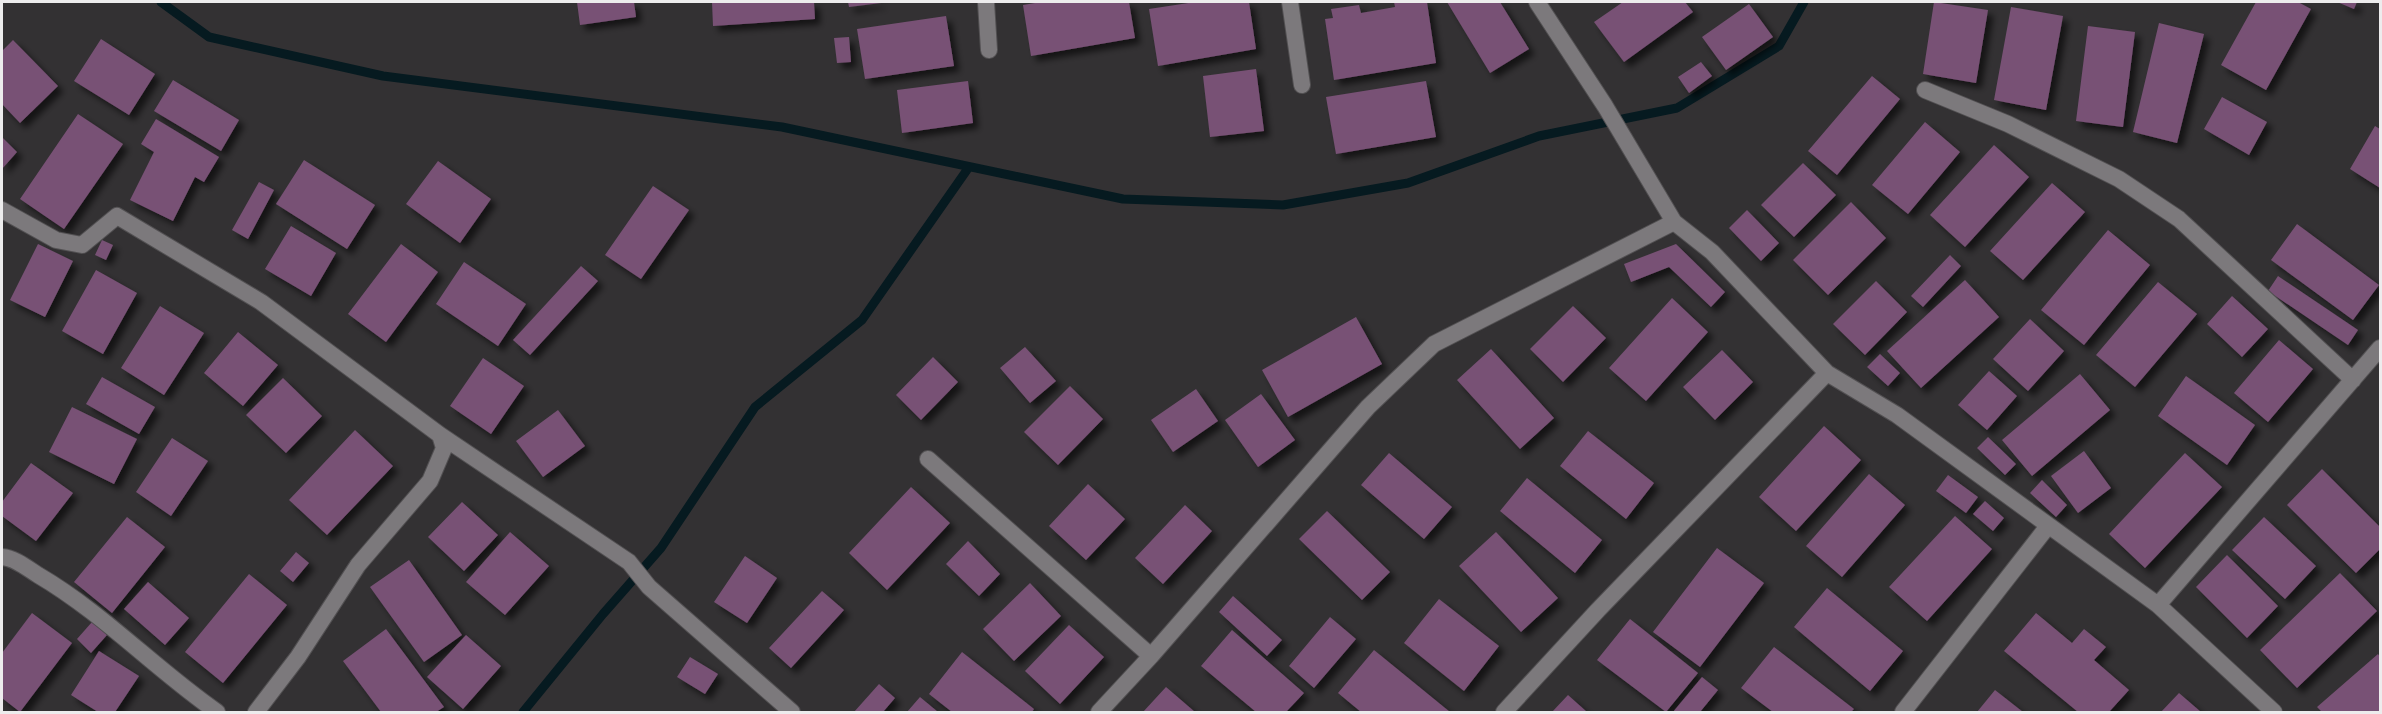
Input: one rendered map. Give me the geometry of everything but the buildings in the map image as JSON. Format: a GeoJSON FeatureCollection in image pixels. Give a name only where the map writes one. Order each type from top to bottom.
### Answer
{"type":"FeatureCollection","features":[{"type":"Feature","properties":{"kind":"street"},"geometry":{"type":"LineString","coordinates":[[986,2],[989,50]]}},
{"type":"Feature","properties":{"kind":"street"},"geometry":{"type":"LineString","coordinates":[[1290,2],[1302,85]]}},
{"type":"Feature","properties":{"kind":"street"},"geometry":{"type":"LineString","coordinates":[[1537,2],[1605,106],[1674,222],[1712,252],[1827,373],[1897,415],[2158,605],[2274,712]]}},
{"type":"Feature","properties":{"kind":"street"},"geometry":{"type":"LineString","coordinates":[[1925,90],[2008,124],[2119,179],[2179,219],[2354,380]]}},
{"type":"Feature","properties":{"kind":"street"},"geometry":{"type":"LineString","coordinates":[[2,210],[56,240],[82,245],[117,216],[261,302],[441,435],[629,562],[649,587],[792,712]]}},
{"type":"Feature","properties":{"kind":"street"},"geometry":{"type":"LineString","coordinates":[[1099,712],[1151,656],[1368,407],[1434,344],[1674,222]]}},
{"type":"Feature","properties":{"kind":"street"},"geometry":{"type":"LineString","coordinates":[[2158,605],[2380,348]]}},
{"type":"Feature","properties":{"kind":"street"},"geometry":{"type":"LineString","coordinates":[[1504,712],[1598,610],[1827,373]]}},
{"type":"Feature","properties":{"kind":"street"},"geometry":{"type":"LineString","coordinates":[[256,712],[298,657],[358,565],[430,481],[444,448],[441,435]]}},
{"type":"Feature","properties":{"kind":"street"},"geometry":{"type":"LineString","coordinates":[[928,459],[1151,656]]}},
{"type":"Feature","properties":{"kind":"street"},"geometry":{"type":"LineString","coordinates":[[1903,712],[2048,525]]}},
{"type":"Feature","properties":{"kind":"street"},"geometry":{"type":"LineString","coordinates":[[2,557],[10,558],[45,578],[102,618],[217,712]]}},
{"type":"Feature","properties":{"kind":"waterway"},"geometry":{"type":"LineString","coordinates":[[161,2],[209,37],[383,76],[782,127],[1123,199],[1283,205],[1408,183],[1539,136],[1677,108],[1779,46],[1804,2]]}},
{"type":"Feature","properties":{"kind":"waterway"},"geometry":{"type":"LineString","coordinates":[[523,712],[603,614],[661,548],[755,407],[862,320],[969,167]]}}]}
